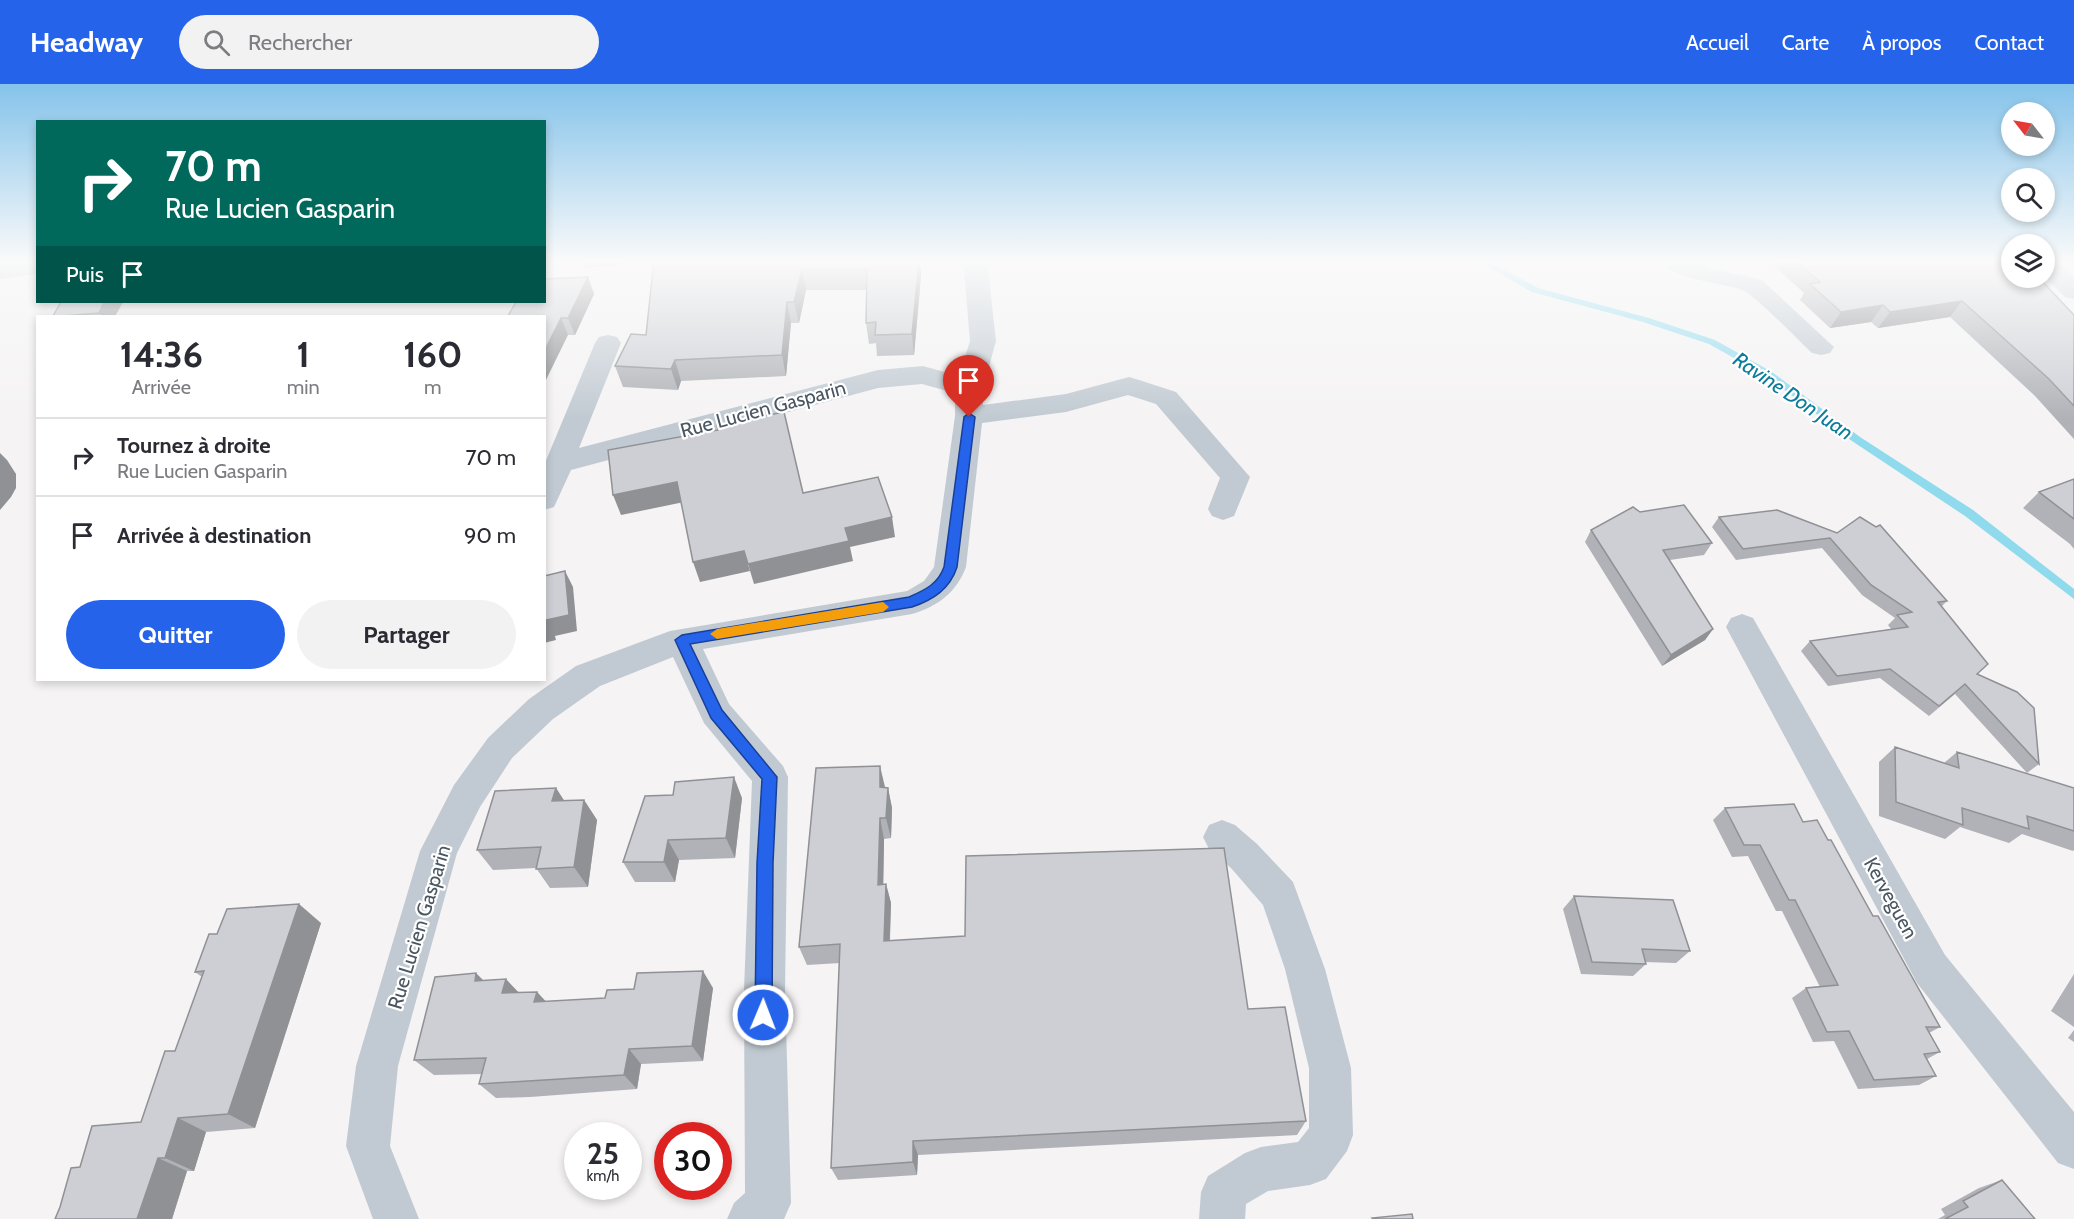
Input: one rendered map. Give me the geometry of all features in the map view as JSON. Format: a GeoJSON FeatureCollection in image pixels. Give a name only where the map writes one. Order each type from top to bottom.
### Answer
{"type":"FeatureCollection","features":[{"type":"Feature","properties":{"kind":"street","name":"Rue Lucien Gasparin"},"geometry":{"type":"LineString","coordinates":[[396,1219],[368,1146],[377,1066],[439,851],[467,796],[500,748],[542,709],[588,676],[682,640],[912,602],[932,593],[946,579],[950,567],[969,402],[983,341],[980,313]]}},
{"type":"Feature","properties":{"kind":"street"},"geometry":{"type":"LineString","coordinates":[[1784,313],[1821,347]]}},
{"type":"Feature","properties":{"kind":"street"},"geometry":{"type":"LineString","coordinates":[[546,495],[608,343]]}},
{"type":"Feature","properties":{"kind":"street","name":"Rue Lucien Gasparin"},"geometry":{"type":"LineString","coordinates":[[559,463],[878,379],[923,375],[969,402]]}},
{"type":"Feature","properties":{"kind":"street"},"geometry":{"type":"LineString","coordinates":[[969,402],[1066,403],[1129,386],[1166,398],[1235,477],[1223,509]]}},
{"type":"Feature","properties":{"kind":"street","name":"Kerveguen"},"geometry":{"type":"LineString","coordinates":[[1742,627],[1931,969],[2074,1147]]}},
{"type":"Feature","properties":{"kind":"street"},"geometry":{"type":"LineString","coordinates":[[682,640],[716,714],[770,777],[765,863],[763,1015],[768,1203],[750,1219]]}},
{"type":"Feature","properties":{"kind":"street"},"geometry":{"type":"LineString","coordinates":[[1222,837],[1244,856],[1279,895],[1305,969],[1330,1068],[1331,1135],[1310,1163],[1261,1169],[1224,1192],[1222,1219]]}},
{"type":"Feature","properties":{"kind":"building"},"geometry":{"type":"Polygon","coordinates":[[[55,313],[99,313],[74,315],[54,315],[55,313]]]}},
{"type":"Feature","properties":{"kind":"building"},"geometry":{"type":"Polygon","coordinates":[[[510,313],[570,313],[568,318],[561,318],[546,348],[546,315],[509,315],[510,313]]]}},
{"type":"Feature","properties":{"kind":"building"},"geometry":{"type":"Polygon","coordinates":[[[648,313],[786,313],[782,355],[675,360],[671,369],[615,366],[631,334],[646,335],[648,313]]]}},
{"type":"Feature","properties":{"kind":"building"},"geometry":{"type":"Polygon","coordinates":[[[866,313],[914,313],[912,334],[875,335],[876,322],[866,323],[866,313]]]}},
{"type":"Feature","properties":{"kind":"building"},"geometry":{"type":"Polygon","coordinates":[[[1975,313],[2072,313],[2074,315],[2074,406],[2049,379],[1975,313]]]}},
{"type":"Feature","properties":{"kind":"building"},"geometry":{"type":"Polygon","coordinates":[[[784,412],[803,493],[878,477],[892,517],[845,528],[849,541],[748,564],[744,551],[693,562],[677,482],[613,495],[608,450],[718,430],[717,425],[784,412]]]}},
{"type":"Feature","properties":{"kind":"building"},"geometry":{"type":"Polygon","coordinates":[[[2074,479],[2074,519],[2039,492],[2074,479]]]}},
{"type":"Feature","properties":{"kind":"building"},"geometry":{"type":"Polygon","coordinates":[[[1684,505],[1712,543],[1663,550],[1713,629],[1671,655],[1591,530],[1633,507],[1640,512],[1684,505]]]}},
{"type":"Feature","properties":{"kind":"building"},"geometry":{"type":"Polygon","coordinates":[[[1777,510],[1837,533],[1860,517],[1876,527],[1880,525],[1947,601],[1938,602],[1988,664],[1977,674],[2017,692],[2034,708],[2039,764],[1965,684],[1939,706],[1890,669],[1837,676],[1810,641],[1908,627],[1897,615],[1912,612],[1871,585],[1830,538],[1743,549],[1719,517],[1777,510]]]}},
{"type":"Feature","properties":{"kind":"building"},"geometry":{"type":"Polygon","coordinates":[[[565,571],[569,615],[546,620],[546,576],[565,571]]]}},
{"type":"Feature","properties":{"kind":"building"},"geometry":{"type":"Polygon","coordinates":[[[1895,747],[1959,768],[1957,752],[2074,788],[2074,831],[2027,816],[2029,829],[1962,808],[1963,825],[1896,802],[1895,747]]]}},
{"type":"Feature","properties":{"kind":"building"},"geometry":{"type":"Polygon","coordinates":[[[880,766],[880,787],[888,788],[886,818],[880,818],[878,885],[886,884],[884,941],[965,936],[966,856],[1224,848],[1248,1009],[1285,1007],[1306,1121],[913,1141],[913,1162],[831,1168],[840,944],[799,947],[816,768],[880,766]]]}},
{"type":"Feature","properties":{"kind":"building"},"geometry":{"type":"Polygon","coordinates":[[[734,777],[726,838],[668,840],[664,862],[623,862],[645,796],[673,795],[675,782],[734,777]]]}},
{"type":"Feature","properties":{"kind":"building"},"geometry":{"type":"Polygon","coordinates":[[[556,788],[552,801],[584,800],[574,867],[536,869],[541,847],[477,850],[495,791],[556,788]]]}},
{"type":"Feature","properties":{"kind":"building"},"geometry":{"type":"Polygon","coordinates":[[[1794,804],[1803,822],[1817,820],[1828,840],[1831,840],[1873,916],[1878,916],[1940,1027],[1926,1027],[1940,1052],[1924,1054],[1936,1076],[1874,1080],[1849,1031],[1827,1032],[1806,988],[1838,985],[1795,900],[1789,900],[1760,845],[1744,845],[1725,808],[1794,804]]]}},
{"type":"Feature","properties":{"kind":"building"},"geometry":{"type":"Polygon","coordinates":[[[1574,896],[1673,900],[1690,951],[1642,949],[1646,964],[1592,962],[1574,896]]]}},
{"type":"Feature","properties":{"kind":"building"},"geometry":{"type":"Polygon","coordinates":[[[299,904],[228,1114],[178,1118],[165,1158],[158,1158],[137,1219],[55,1219],[71,1168],[80,1167],[92,1126],[141,1122],[165,1051],[175,1051],[204,971],[195,972],[209,934],[217,934],[227,909],[299,904]]]}},
{"type":"Feature","properties":{"kind":"building"},"geometry":{"type":"Polygon","coordinates":[[[703,971],[692,1046],[629,1049],[624,1075],[479,1084],[486,1058],[414,1060],[435,977],[476,973],[475,981],[506,979],[502,993],[537,992],[534,1002],[605,998],[607,990],[634,989],[637,973],[703,971]]]}},
{"type":"Feature","properties":{"kind":"building"},"geometry":{"type":"Polygon","coordinates":[[[2002,1180],[2035,1219],[1945,1219],[1968,1207],[1963,1201],[2002,1180]]]}},
{"type":"Feature","properties":{"kind":"building"},"geometry":{"type":"Polygon","coordinates":[[[1412,1214],[1413,1219],[1372,1218],[1412,1214]]]}},
{"type":"Feature","properties":{"kind":"waterway","name":"Ravine Don Juan"},"geometry":{"type":"LineString","coordinates":[[1620,313],[1712,342],[1769,374],[1856,439],[1969,513],[2074,595]]}},
{"type":"Feature","properties":{"kind":"slow traffic"},"geometry":{"type":"LineString","coordinates":[[717,634],[883,607]]}},
{"type":"Feature","properties":{"kind":"route"},"geometry":{"type":"LineString","coordinates":[[763,1015],[765,863],[770,777],[716,714],[682,640],[912,602],[932,593],[946,579],[950,567],[969,417]]}}]}
